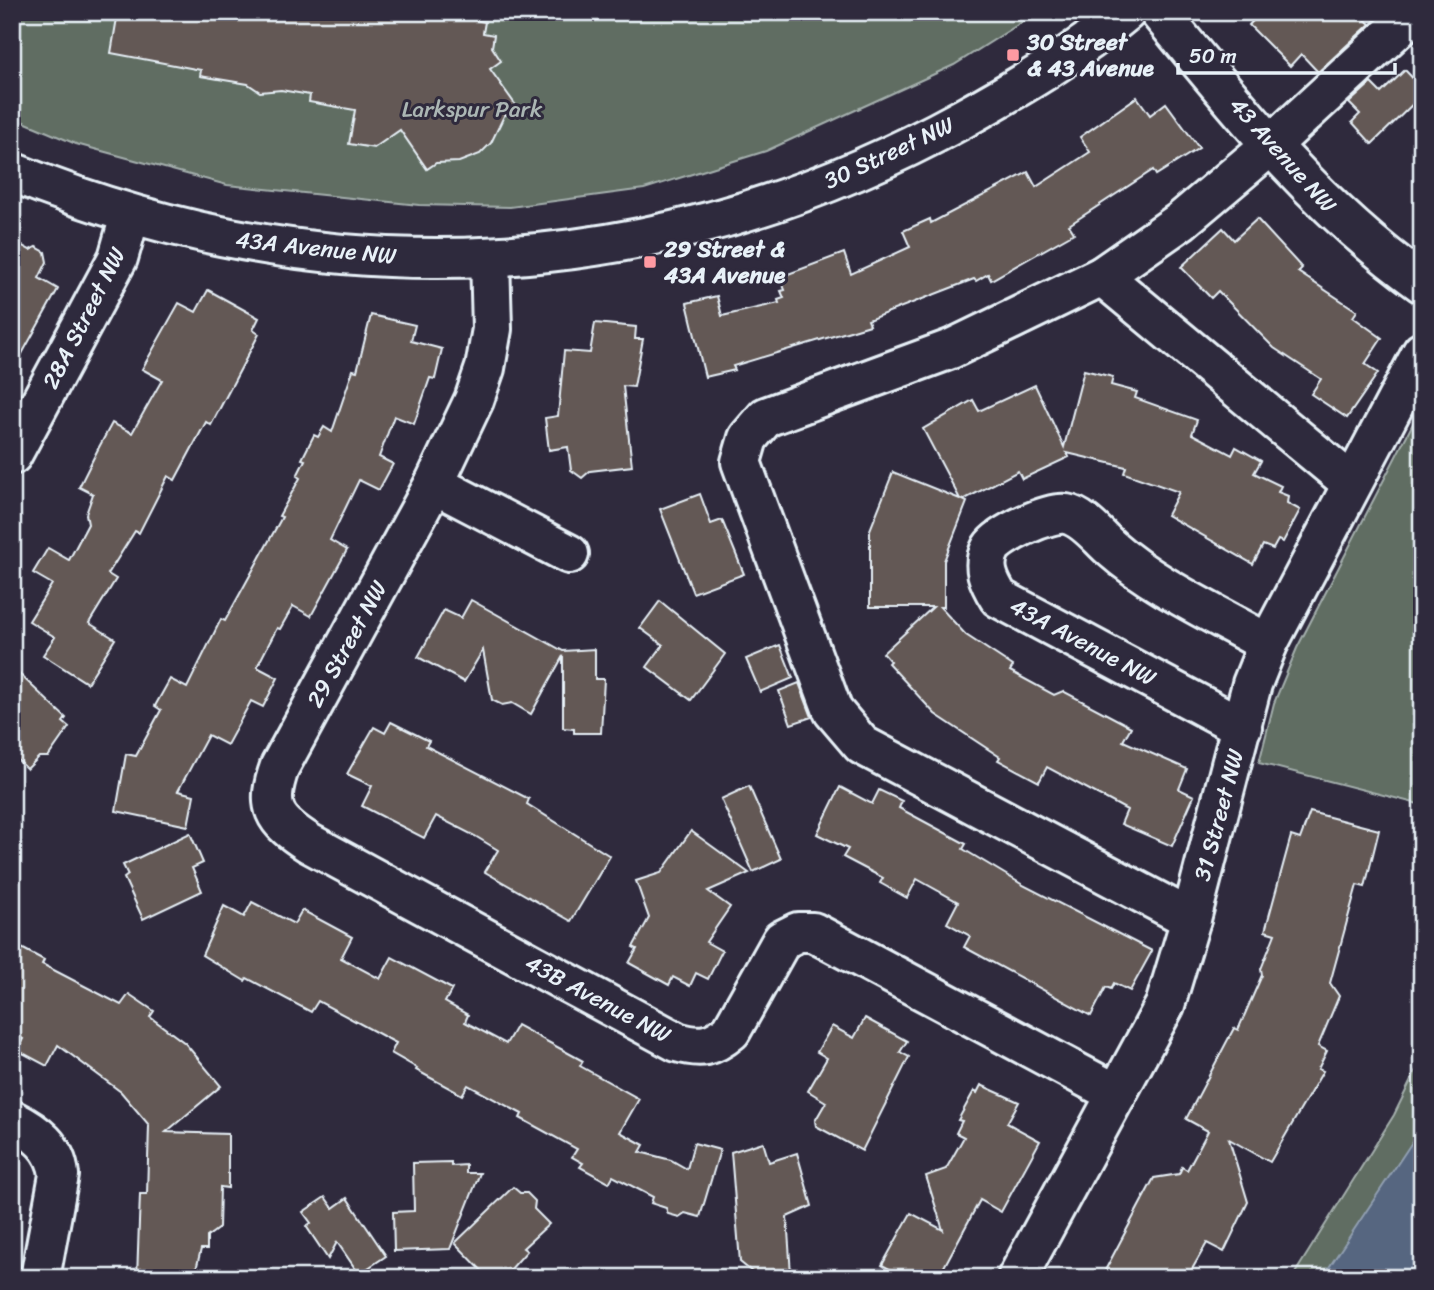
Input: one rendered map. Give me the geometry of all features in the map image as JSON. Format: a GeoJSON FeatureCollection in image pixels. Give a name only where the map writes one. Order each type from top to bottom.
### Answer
{"type":"FeatureCollection","features":[{"type":"Feature","properties":{"kind":"street","name":"30 Street NW"},"geometry":{"type":"LineString","coordinates":[[629,240],[738,215],[786,200],[887,156],[985,106],[1102,32],[1126,12]]}},
{"type":"Feature","properties":{"kind":"street","name":"43 Avenue NW"},"geometry":{"type":"LineString","coordinates":[[1159,12],[1270,146],[1349,226],[1422,283]]}},
{"type":"Feature","properties":{"kind":"street"},"geometry":{"type":"LineString","coordinates":[[1191,919],[862,745],[834,710],[741,461],[748,438],[766,417],[951,349],[1102,276],[1181,221],[1270,146],[1415,12],[1422,18]]}},
{"type":"Feature","properties":{"kind":"street","name":"43A Avenue NW"},"geometry":{"type":"LineString","coordinates":[[12,172],[130,216],[232,240],[302,251],[381,257],[490,257],[629,240]]}},
{"type":"Feature","properties":{"kind":"street","name":"28A Street NW"},"geometry":{"type":"LineString","coordinates":[[12,455],[118,258],[130,216]]}},
{"type":"Feature","properties":{"kind":"street","name":"29 Street NW"},"geometry":{"type":"LineString","coordinates":[[272,807],[273,786],[279,766],[434,484],[469,412],[485,368],[492,329],[490,257]]}},
{"type":"Feature","properties":{"kind":"street"},"geometry":{"type":"LineString","coordinates":[[1102,276],[1351,483]]}},
{"type":"Feature","properties":{"kind":"street","name":"31 Street NW"},"geometry":{"type":"LineString","coordinates":[[1017,1278],[1165,1005],[1191,919],[1252,684],[1268,644],[1422,352]]}},
{"type":"Feature","properties":{"kind":"street"},"geometry":{"type":"LineString","coordinates":[[434,484],[569,554]]}},
{"type":"Feature","properties":{"kind":"street","name":"43A Avenue NW"},"geometry":{"type":"LineString","coordinates":[[1242,727],[999,598],[986,568],[987,556],[994,544],[1009,534],[1054,513],[1069,514],[1138,568],[1268,644]]}},
{"type":"Feature","properties":{"kind":"street","name":"43B Avenue NW"},"geometry":{"type":"LineString","coordinates":[[272,807],[279,821],[309,843],[677,1042],[706,1047],[718,1042],[731,1031],[782,940],[798,932],[813,932],[1118,1094]]}},
{"type":"Feature","properties":{"kind":"street"},"geometry":{"type":"LineString","coordinates":[[12,1120],[47,1144],[54,1154],[59,1175],[40,1278]]}},
{"type":"Feature","properties":{"kind":"green space","name":"Larkspur Park"},"geometry":{"type":"Polygon","coordinates":[[[12,12],[1038,12],[954,65],[766,151],[644,189],[510,207],[419,205],[227,185],[76,144],[12,117],[12,12]]]}},
{"type":"Feature","properties":{"kind":"green space"},"geometry":{"type":"Polygon","coordinates":[[[1422,406],[1422,805],[1259,763],[1274,703],[1297,648],[1422,406]]]}},
{"type":"Feature","properties":{"kind":"green space"},"geometry":{"type":"Polygon","coordinates":[[[1422,1058],[1422,1278],[1292,1278],[1394,1115],[1422,1058]]]}},
{"type":"Feature","properties":{"kind":"water"},"geometry":{"type":"Polygon","coordinates":[[[1422,1127],[1422,1278],[1322,1278],[1422,1127]]]}},
{"type":"Feature","properties":{"kind":"building"},"geometry":{"type":"Polygon","coordinates":[[[118,12],[471,12],[470,19],[485,22],[483,33],[494,35],[492,47],[501,61],[490,69],[517,107],[504,116],[491,143],[480,154],[459,162],[436,163],[427,169],[400,130],[374,148],[349,144],[355,110],[309,102],[310,95],[281,90],[260,92],[248,84],[200,76],[201,70],[111,53],[118,12]]]}},
{"type":"Feature","properties":{"kind":"building"},"geometry":{"type":"Polygon","coordinates":[[[1261,12],[1357,12],[1370,24],[1318,72],[1301,54],[1290,66],[1249,25],[1261,12]]]}},
{"type":"Feature","properties":{"kind":"building"},"geometry":{"type":"Polygon","coordinates":[[[1405,70],[1422,88],[1422,95],[1372,144],[1352,122],[1360,114],[1349,103],[1371,83],[1381,93],[1405,70]]]}},
{"type":"Feature","properties":{"kind":"building"},"geometry":{"type":"Polygon","coordinates":[[[1137,97],[1150,115],[1166,103],[1199,148],[1156,175],[1153,170],[1069,225],[1074,233],[991,280],[988,274],[976,281],[974,279],[868,320],[870,325],[733,366],[735,370],[705,377],[687,303],[717,296],[722,316],[779,303],[778,300],[784,298],[781,291],[785,290],[780,277],[844,253],[851,274],[910,247],[903,231],[930,219],[931,223],[1028,172],[1036,187],[1090,152],[1080,137],[1137,97]]]}},
{"type":"Feature","properties":{"kind":"building"},"geometry":{"type":"Polygon","coordinates":[[[1257,219],[1302,268],[1298,272],[1357,311],[1353,317],[1382,338],[1365,364],[1378,373],[1347,418],[1311,394],[1321,379],[1274,348],[1218,291],[1211,298],[1181,267],[1223,228],[1234,240],[1257,219]]]}},
{"type":"Feature","properties":{"kind":"building"},"geometry":{"type":"Polygon","coordinates":[[[12,240],[30,250],[36,247],[45,252],[47,262],[39,278],[58,289],[12,372],[12,240]]]}},
{"type":"Feature","properties":{"kind":"building"},"geometry":{"type":"Polygon","coordinates":[[[208,290],[259,318],[253,330],[259,334],[211,425],[206,422],[175,480],[168,476],[139,533],[135,531],[108,574],[116,579],[89,623],[115,639],[87,683],[43,655],[55,637],[29,621],[52,584],[33,573],[48,548],[69,560],[88,524],[86,514],[93,494],[79,487],[98,449],[112,423],[132,433],[162,380],[142,369],[179,303],[196,312],[208,290]]]}},
{"type":"Feature","properties":{"kind":"building"},"geometry":{"type":"Polygon","coordinates":[[[371,315],[415,325],[411,341],[442,349],[435,379],[430,378],[414,424],[394,416],[379,457],[393,464],[379,490],[359,480],[330,540],[347,550],[311,616],[293,606],[280,629],[277,628],[257,667],[278,678],[263,707],[251,701],[227,745],[208,735],[178,791],[194,795],[188,826],[116,811],[126,754],[136,756],[161,710],[155,706],[170,679],[187,688],[221,619],[225,621],[282,517],[279,516],[300,478],[297,476],[305,460],[302,459],[314,435],[318,437],[324,427],[332,432],[353,370],[357,371],[371,315]]]}},
{"type":"Feature","properties":{"kind":"building"},"geometry":{"type":"Polygon","coordinates":[[[595,323],[636,327],[635,339],[643,339],[634,387],[623,386],[632,466],[590,471],[582,478],[571,470],[568,447],[549,450],[545,418],[558,416],[564,351],[590,353],[595,323]]]}},
{"type":"Feature","properties":{"kind":"building"},"geometry":{"type":"Polygon","coordinates":[[[1084,370],[1113,377],[1111,385],[1137,392],[1135,398],[1197,420],[1192,434],[1232,455],[1236,447],[1261,461],[1254,473],[1281,486],[1278,492],[1288,496],[1287,503],[1300,510],[1283,542],[1278,540],[1273,549],[1263,545],[1253,564],[1167,515],[1179,492],[1124,473],[1126,467],[1067,453],[1069,457],[1022,479],[1018,471],[963,500],[967,502],[944,561],[944,607],[940,607],[966,635],[1013,666],[1010,671],[1054,695],[1063,691],[1131,727],[1123,741],[1187,769],[1179,789],[1194,796],[1172,846],[1121,824],[1127,810],[1047,767],[1039,782],[998,760],[1000,757],[935,714],[888,663],[890,661],[883,653],[933,607],[870,607],[870,530],[893,472],[960,499],[923,429],[973,400],[979,411],[1035,385],[1064,447],[1084,370]]]}},
{"type":"Feature","properties":{"kind":"building"},"geometry":{"type":"Polygon","coordinates":[[[700,494],[711,524],[722,520],[744,574],[693,593],[660,509],[700,494]]]}},
{"type":"Feature","properties":{"kind":"building"},"geometry":{"type":"Polygon","coordinates":[[[471,600],[563,651],[595,649],[595,679],[604,679],[601,733],[574,733],[574,729],[563,728],[563,656],[531,714],[512,703],[502,705],[492,700],[483,650],[464,682],[418,657],[444,610],[461,618],[471,600]]]}},
{"type":"Feature","properties":{"kind":"building"},"geometry":{"type":"Polygon","coordinates":[[[660,601],[725,654],[691,700],[647,667],[663,645],[640,628],[660,601]]]}},
{"type":"Feature","properties":{"kind":"building"},"geometry":{"type":"Polygon","coordinates":[[[780,645],[793,678],[760,692],[746,659],[780,645]]]}},
{"type":"Feature","properties":{"kind":"building"},"geometry":{"type":"Polygon","coordinates":[[[12,667],[66,718],[63,722],[69,727],[48,757],[39,757],[27,769],[12,754],[12,667]]]}},
{"type":"Feature","properties":{"kind":"building"},"geometry":{"type":"Polygon","coordinates":[[[799,683],[812,717],[791,724],[779,691],[799,683]]]}},
{"type":"Feature","properties":{"kind":"building"},"geometry":{"type":"Polygon","coordinates":[[[391,722],[429,741],[426,746],[529,799],[527,804],[610,856],[571,921],[485,872],[498,850],[475,836],[436,816],[424,838],[362,806],[372,786],[347,774],[374,727],[385,733],[391,722]]]}},
{"type":"Feature","properties":{"kind":"building"},"geometry":{"type":"Polygon","coordinates":[[[749,786],[781,859],[753,872],[721,799],[749,786]]]}},
{"type":"Feature","properties":{"kind":"building"},"geometry":{"type":"Polygon","coordinates":[[[840,787],[872,804],[879,790],[902,801],[899,808],[966,844],[963,849],[1023,885],[1152,951],[1130,991],[1114,983],[1111,989],[1106,987],[1091,1016],[964,947],[970,936],[947,923],[958,902],[917,879],[907,898],[880,883],[883,878],[843,857],[848,849],[817,834],[840,787]]]}},
{"type":"Feature","properties":{"kind":"building"},"geometry":{"type":"Polygon","coordinates":[[[1310,812],[1379,830],[1365,887],[1357,885],[1330,983],[1339,996],[1318,1046],[1327,1051],[1318,1069],[1323,1071],[1270,1162],[1229,1139],[1248,1202],[1224,1252],[1207,1243],[1187,1278],[1101,1278],[1154,1178],[1179,1174],[1182,1167],[1187,1170],[1208,1131],[1186,1119],[1234,1028],[1238,1030],[1262,975],[1261,969],[1275,934],[1265,931],[1291,836],[1300,839],[1310,812]]]}},
{"type":"Feature","properties":{"kind":"building"},"geometry":{"type":"Polygon","coordinates":[[[691,831],[749,873],[708,891],[730,907],[706,942],[722,951],[708,979],[696,973],[690,986],[673,977],[669,985],[629,963],[637,949],[633,947],[649,918],[636,881],[661,873],[691,831]]]}},
{"type":"Feature","properties":{"kind":"building"},"geometry":{"type":"Polygon","coordinates":[[[190,833],[203,863],[192,868],[202,891],[143,919],[124,878],[128,875],[123,865],[190,833]]]}},
{"type":"Feature","properties":{"kind":"building"},"geometry":{"type":"Polygon","coordinates":[[[252,902],[294,924],[302,910],[352,937],[341,958],[380,979],[392,957],[452,989],[445,1002],[468,1015],[465,1022],[506,1044],[517,1025],[583,1061],[580,1066],[639,1099],[620,1132],[644,1145],[640,1152],[671,1160],[687,1169],[694,1143],[720,1150],[700,1217],[685,1213],[679,1217],[668,1214],[666,1208],[651,1203],[653,1197],[613,1176],[609,1183],[580,1167],[583,1163],[572,1157],[577,1149],[520,1118],[522,1114],[468,1085],[462,1095],[416,1070],[417,1068],[391,1053],[396,1043],[318,1001],[311,1012],[247,978],[245,981],[202,955],[224,906],[244,917],[252,902]]]}},
{"type":"Feature","properties":{"kind":"building"},"geometry":{"type":"Polygon","coordinates":[[[12,943],[44,960],[42,964],[121,1005],[129,994],[154,1011],[150,1017],[185,1043],[221,1086],[166,1132],[228,1134],[228,1188],[220,1187],[219,1228],[207,1237],[207,1249],[201,1249],[194,1278],[137,1278],[140,1194],[147,1194],[149,1125],[121,1092],[58,1045],[47,1066],[17,1050],[23,1039],[12,1033],[12,943]]]}},
{"type":"Feature","properties":{"kind":"building"},"geometry":{"type":"Polygon","coordinates":[[[865,1018],[907,1041],[900,1052],[909,1057],[862,1151],[816,1126],[815,1121],[826,1102],[808,1091],[827,1058],[817,1052],[832,1026],[854,1038],[865,1018]]]}},
{"type":"Feature","properties":{"kind":"building"},"geometry":{"type":"Polygon","coordinates":[[[981,1085],[1019,1102],[1007,1123],[1040,1141],[1001,1212],[980,1200],[938,1278],[906,1278],[882,1265],[911,1213],[943,1230],[926,1176],[946,1169],[964,1137],[956,1133],[962,1121],[958,1120],[974,1091],[977,1093],[981,1085]]]}},
{"type":"Feature","properties":{"kind":"building"},"geometry":{"type":"Polygon","coordinates":[[[763,1142],[769,1162],[797,1153],[812,1206],[787,1217],[791,1274],[758,1277],[740,1262],[731,1152],[763,1142]]]}},
{"type":"Feature","properties":{"kind":"building"},"geometry":{"type":"Polygon","coordinates":[[[451,1162],[451,1166],[466,1165],[466,1173],[480,1173],[450,1249],[394,1251],[393,1212],[414,1211],[413,1163],[451,1162]]]}},
{"type":"Feature","properties":{"kind":"building"},"geometry":{"type":"Polygon","coordinates":[[[513,1187],[520,1193],[527,1193],[535,1201],[534,1209],[549,1224],[523,1248],[527,1251],[503,1278],[489,1278],[455,1243],[513,1187]]]}},
{"type":"Feature","properties":{"kind":"building"},"geometry":{"type":"Polygon","coordinates":[[[325,1197],[333,1208],[347,1198],[386,1256],[359,1274],[337,1242],[328,1259],[306,1226],[311,1223],[303,1212],[325,1197]]]}},
{"type":"Feature","properties":{"kind":"place","name":"30 Street & 43 Avenue"},"geometry":{"type":"Point","coordinates":[1013,55]}},
{"type":"Feature","properties":{"kind":"place","name":"29 Street & 43A Avenue"},"geometry":{"type":"Point","coordinates":[650,262]}}]}
